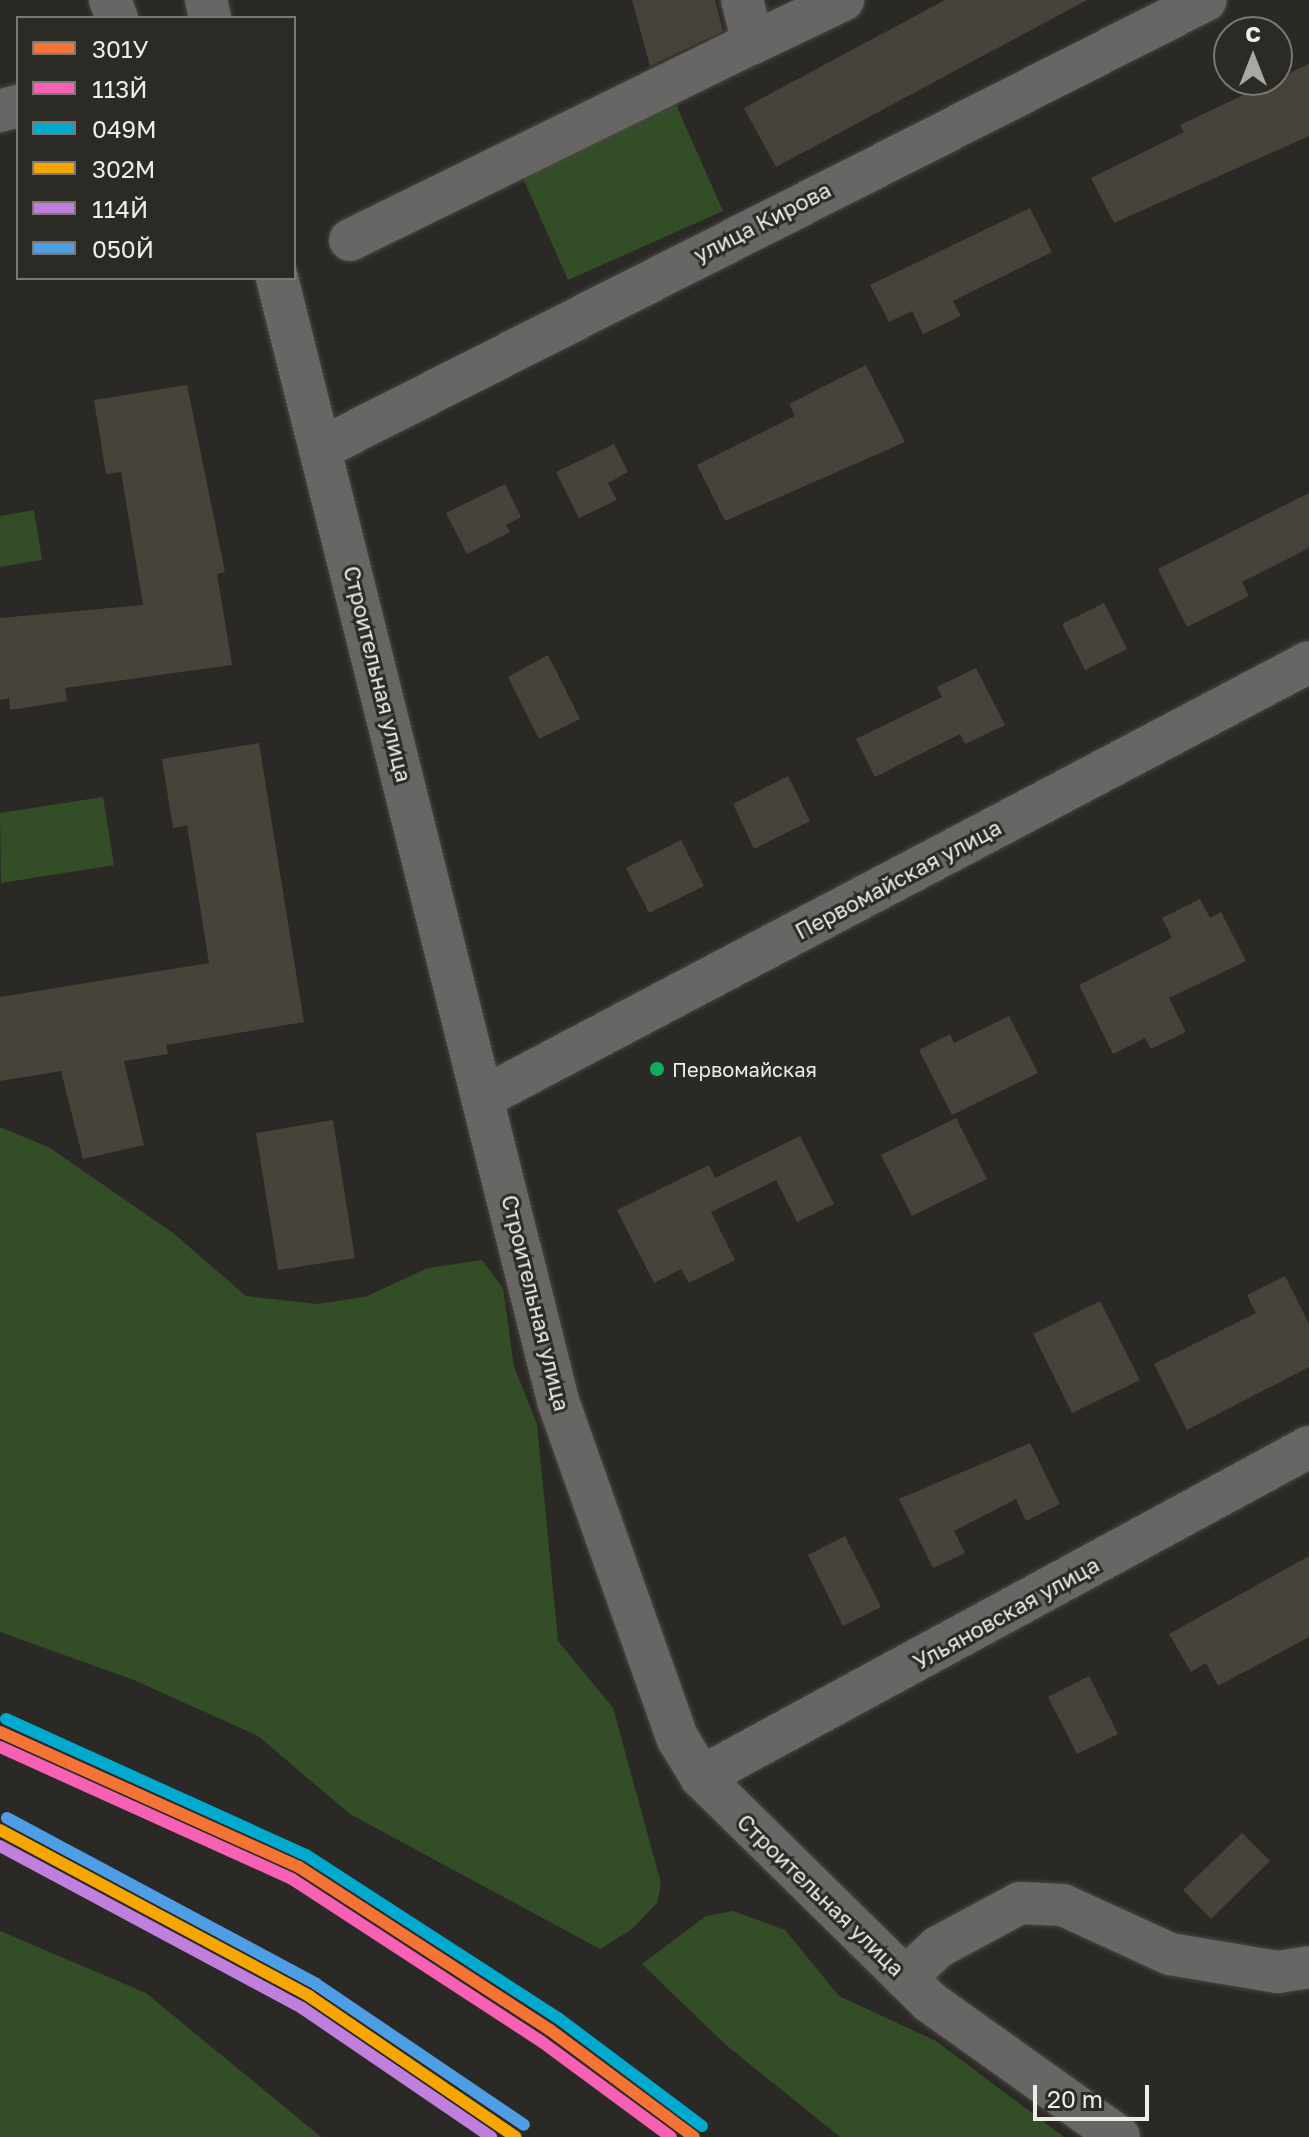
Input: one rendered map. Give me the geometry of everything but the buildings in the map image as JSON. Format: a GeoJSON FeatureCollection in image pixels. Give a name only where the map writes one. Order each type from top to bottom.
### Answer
{"type":"FeatureCollection","features":[{"type":"Feature","properties":{"kind":"street"},"geometry":{"type":"LineString","coordinates":[[742,0],[753,43]]}},
{"type":"Feature","properties":{"kind":"street"},"geometry":{"type":"LineString","coordinates":[[350,240],[843,0]]}},
{"type":"Feature","properties":{"kind":"street","name":"улица Кирова"},"geometry":{"type":"LineString","coordinates":[[320,449],[1206,0]]}},
{"type":"Feature","properties":{"kind":"street","name":"Строительная улица"},"geometry":{"type":"LineString","coordinates":[[278,280],[486,1096],[558,1401],[678,1739],[701,1777],[905,1978],[1119,2137]]}},
{"type":"Feature","properties":{"kind":"street","name":"Первомайская улица"},"geometry":{"type":"LineString","coordinates":[[486,1096],[1309,662]]}},
{"type":"Feature","properties":{"kind":"street","name":"Ульяновская улица"},"geometry":{"type":"LineString","coordinates":[[701,1777],[1309,1447]]}},
{"type":"Feature","properties":{"kind":"street"},"geometry":{"type":"LineString","coordinates":[[905,1978],[938,1947],[1020,1903],[1063,1905],[1170,1954],[1278,1972],[1309,1967]]}},
{"type":"Feature","properties":{"kind":"green space"},"geometry":{"type":"Polygon","coordinates":[[[673,98],[723,211],[568,280],[518,167],[673,98]]]}},
{"type":"Feature","properties":{"kind":"green space"},"geometry":{"type":"Polygon","coordinates":[[[34,510],[42,560],[0,567],[0,516],[34,510]]]}},
{"type":"Feature","properties":{"kind":"green space"},"geometry":{"type":"Polygon","coordinates":[[[103,797],[114,865],[1,883],[0,813],[103,797]]]}},
{"type":"Feature","properties":{"kind":"green space"},"geometry":{"type":"Polygon","coordinates":[[[0,1127],[50,1148],[173,1233],[246,1296],[317,1304],[365,1297],[428,1268],[482,1260],[503,1288],[514,1367],[537,1424],[558,1641],[613,1708],[661,1883],[657,1903],[632,1929],[600,1949],[350,1814],[258,1736],[134,1680],[0,1632],[0,1127]]]}},
{"type":"Feature","properties":{"kind":"green space"},"geometry":{"type":"Polygon","coordinates":[[[733,1911],[785,1930],[839,1996],[936,2041],[1064,2137],[840,2137],[726,2045],[642,1964],[706,1916],[733,1911]]]}},
{"type":"Feature","properties":{"kind":"green space"},"geometry":{"type":"Polygon","coordinates":[[[0,1931],[146,1993],[321,2137],[0,2137],[0,1931]]]}},
{"type":"Feature","properties":{"kind":"transit line","name":"049М"},"geometry":{"type":"LineString","coordinates":[[6,1719],[306,1855],[558,2018],[702,2126]]}},
{"type":"Feature","properties":{"kind":"transit line","name":"301У"},"geometry":{"type":"LineString","coordinates":[[0,1732],[299,1867],[550,2030],[694,2137]]}},
{"type":"Feature","properties":{"kind":"transit line","name":"113Й"},"geometry":{"type":"LineString","coordinates":[[0,1747],[292,1879],[542,2042],[671,2137]]}},
{"type":"Feature","properties":{"kind":"transit line","name":"050Й"},"geometry":{"type":"LineString","coordinates":[[7,1818],[316,1984],[524,2125]]}},
{"type":"Feature","properties":{"kind":"transit line","name":"302М"},"geometry":{"type":"LineString","coordinates":[[0,1830],[309,1996],[516,2137]]}},
{"type":"Feature","properties":{"kind":"transit line","name":"114Й"},"geometry":{"type":"LineString","coordinates":[[0,1846],[302,2008],[491,2137]]}},
{"type":"Feature","properties":{"kind":"place","name":"Первомайская"},"geometry":{"type":"Point","coordinates":[657,1069]}}]}
